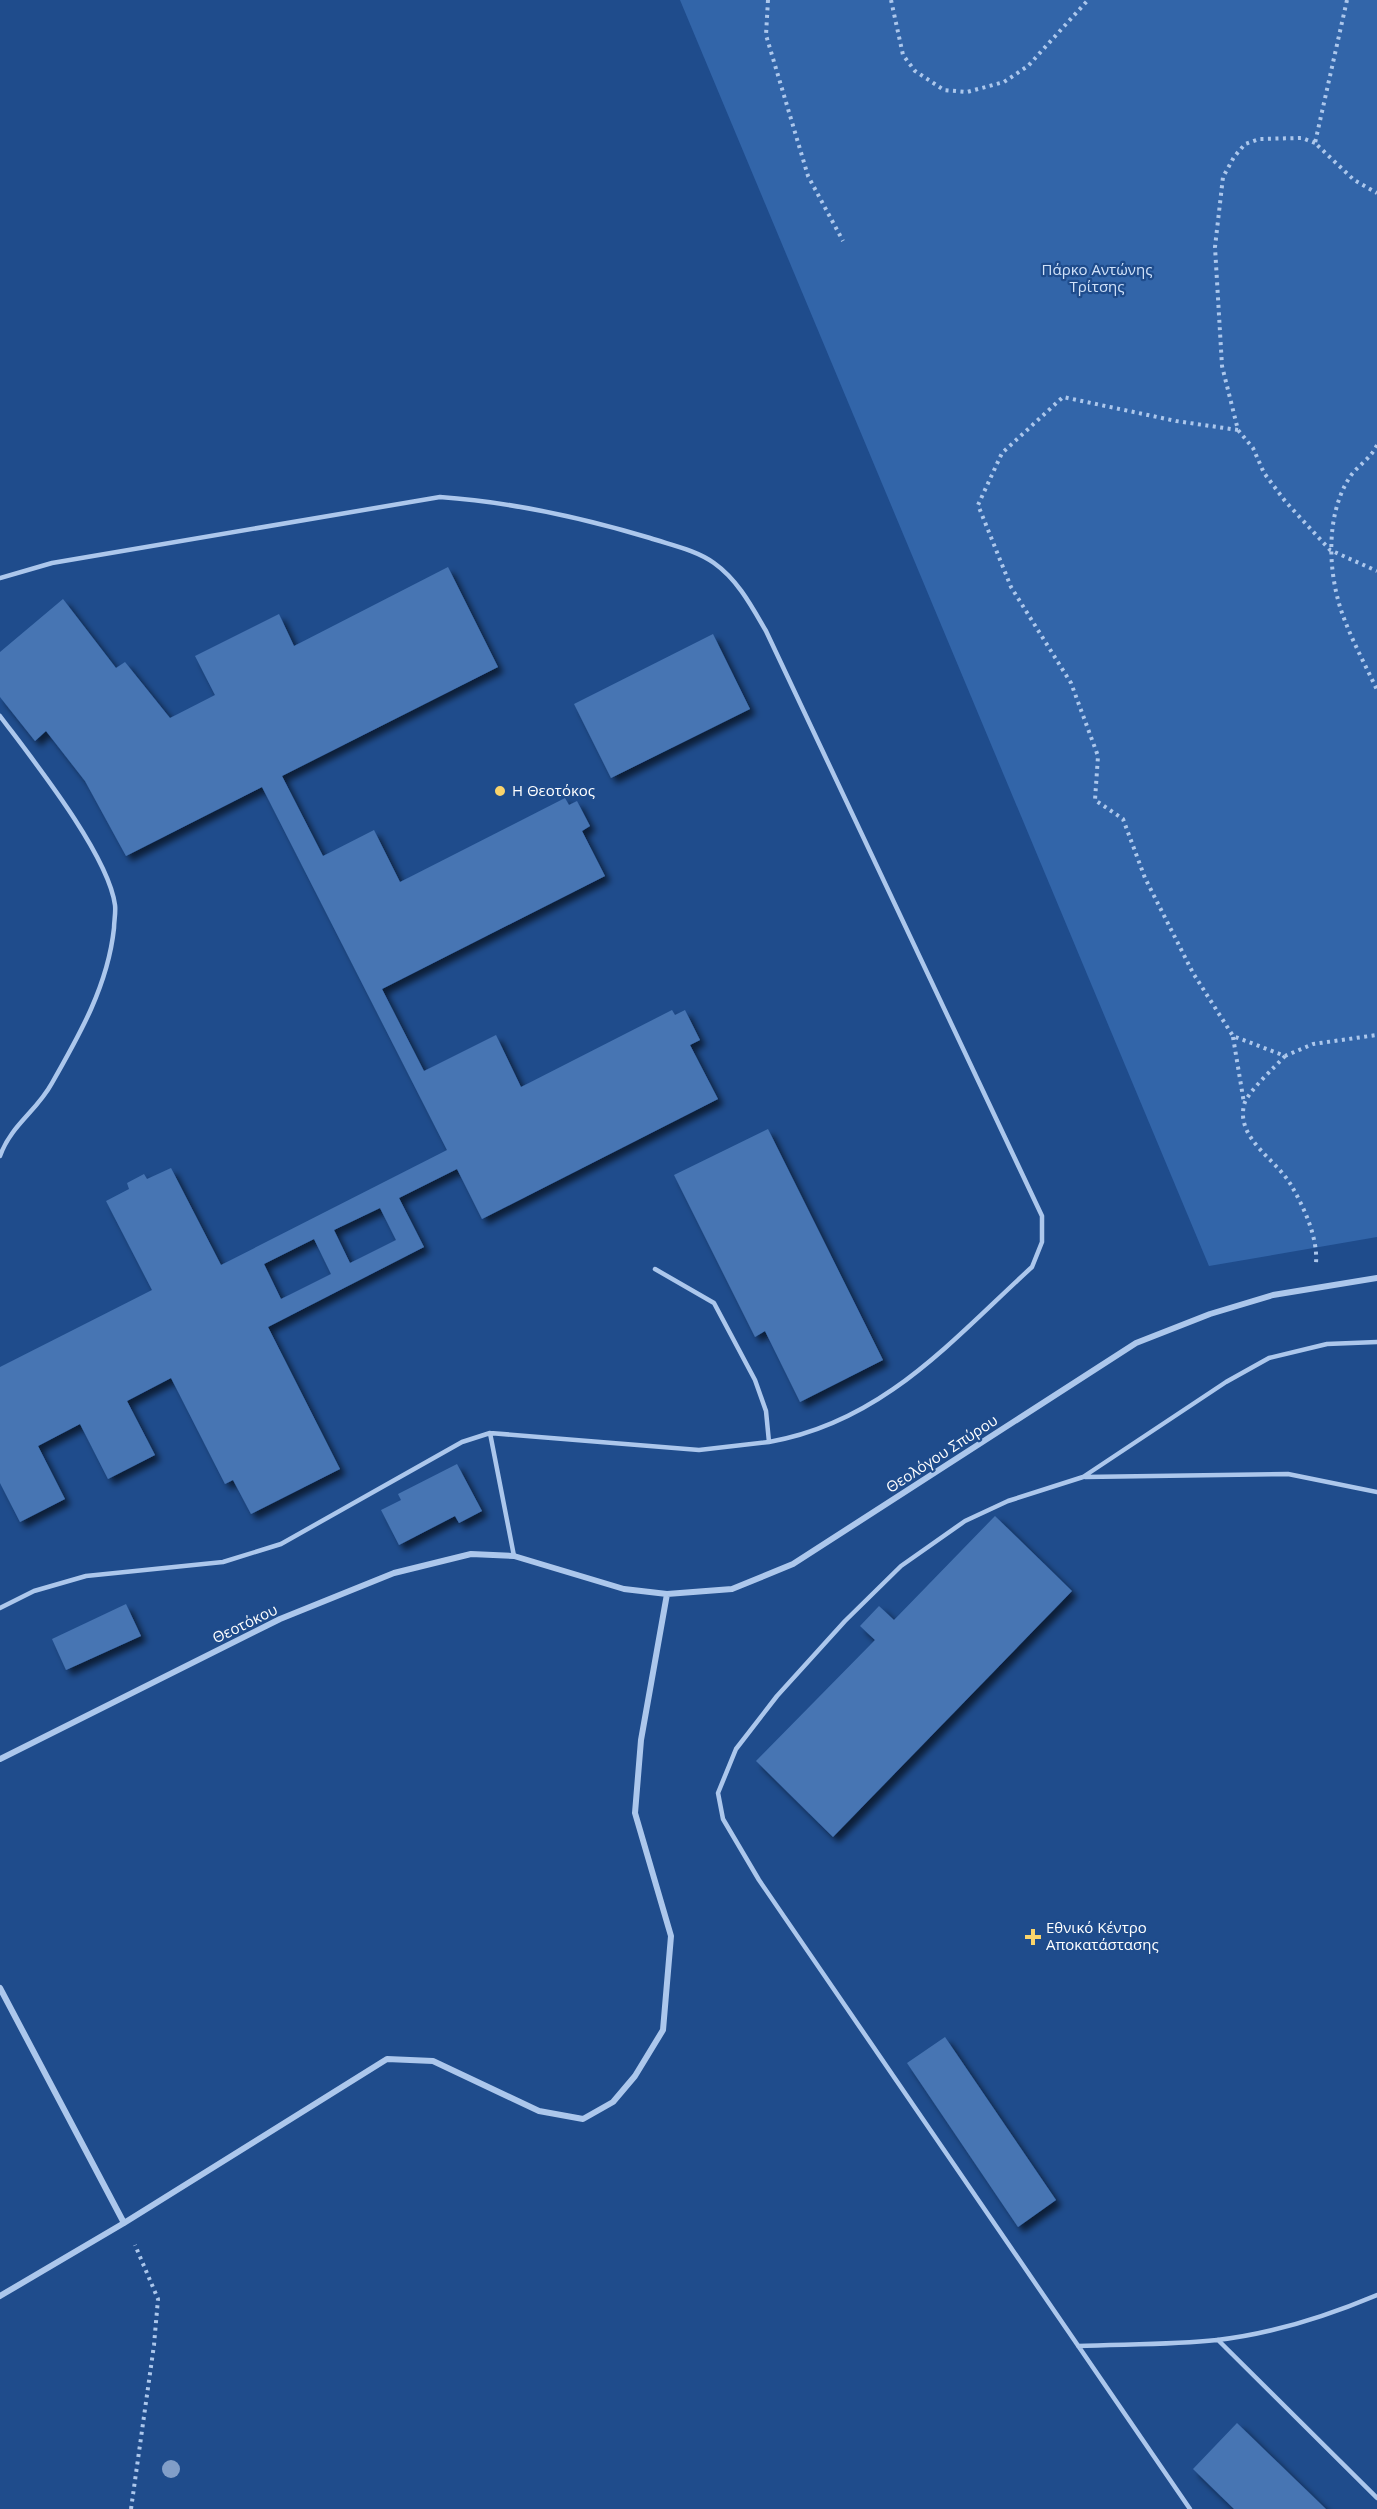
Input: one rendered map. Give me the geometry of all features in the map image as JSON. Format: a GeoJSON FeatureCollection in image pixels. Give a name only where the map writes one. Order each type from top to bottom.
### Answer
{"type":"FeatureCollection","features":[{"type":"Feature","properties":{"kind":"street","name":"Θεολόγου Σπύρου"},"geometry":{"type":"LineString","coordinates":[[514,1556],[624,1589],[667,1594],[732,1589],[793,1564],[1137,1343],[1210,1314],[1273,1295],[1377,1278]]}},
{"type":"Feature","properties":{"kind":"street","name":"Θεοτόκου"},"geometry":{"type":"LineString","coordinates":[[0,1759],[280,1619],[383,1577],[471,1554],[514,1556]]}},
{"type":"Feature","properties":{"kind":"street"},"geometry":{"type":"LineString","coordinates":[[0,2296],[124,2223],[387,2059],[433,2061],[540,2111],[583,2119],[613,2102],[635,2076],[663,2030],[671,1936],[635,1813],[641,1740],[667,1594]]}},
{"type":"Feature","properties":{"kind":"street"},"geometry":{"type":"LineString","coordinates":[[0,1988],[124,2223]]}},
{"type":"Feature","properties":{"kind":"lane"},"geometry":{"type":"LineString","coordinates":[[0,578],[52,563],[440,497],[495,501],[586,518],[683,549],[714,562],[743,592],[771,642],[1042,1216],[1042,1242],[1032,1267],[901,1387],[827,1428],[769,1442],[699,1450],[490,1433],[462,1442],[281,1544],[224,1562],[87,1576],[34,1591],[0,1608]]}},
{"type":"Feature","properties":{"kind":"lane"},"geometry":{"type":"LineString","coordinates":[[0,716],[70,814],[105,870],[116,907],[112,947],[99,994],[51,1086],[7,1137],[0,1156]]}},
{"type":"Feature","properties":{"kind":"lane"},"geometry":{"type":"LineString","coordinates":[[655,1269],[714,1303],[755,1380],[766,1411],[769,1442]]}},
{"type":"Feature","properties":{"kind":"lane"},"geometry":{"type":"LineString","coordinates":[[1190,2509],[759,1880],[723,1819],[718,1792],[736,1749],[777,1696],[845,1621],[901,1566],[965,1521],[1008,1501],[1083,1477],[1226,1382],[1269,1358],[1327,1344],[1377,1342]]}},
{"type":"Feature","properties":{"kind":"lane"},"geometry":{"type":"LineString","coordinates":[[490,1433],[514,1556]]}},
{"type":"Feature","properties":{"kind":"lane"},"geometry":{"type":"LineString","coordinates":[[1083,1477],[1288,1474],[1377,1492]]}},
{"type":"Feature","properties":{"kind":"lane"},"geometry":{"type":"LineString","coordinates":[[1078,2346],[1218,2340],[1286,2325],[1347,2308],[1377,2295]]}},
{"type":"Feature","properties":{"kind":"lane"},"geometry":{"type":"LineString","coordinates":[[1218,2340],[1377,2498]]}},
{"type":"Feature","properties":{"kind":"path"},"geometry":{"type":"LineString","coordinates":[[768,0],[765,35],[808,176],[843,241]]}},
{"type":"Feature","properties":{"kind":"path"},"geometry":{"type":"LineString","coordinates":[[893,1],[903,55],[915,71],[944,90],[967,92],[1004,82],[1028,66],[1088,0]]}},
{"type":"Feature","properties":{"kind":"path"},"geometry":{"type":"LineString","coordinates":[[1315,143],[1347,0]]}},
{"type":"Feature","properties":{"kind":"path"},"geometry":{"type":"LineString","coordinates":[[1377,193],[1354,180],[1315,143],[1302,138],[1259,139],[1245,144],[1233,156],[1223,177],[1215,247],[1222,366],[1238,430],[1253,448],[1264,473],[1285,501],[1330,550],[1377,571]]}},
{"type":"Feature","properties":{"kind":"path"},"geometry":{"type":"LineString","coordinates":[[1238,430],[1176,421],[1063,397],[1002,453],[978,505],[1011,588],[1071,683],[1098,756],[1095,800],[1123,819],[1145,878],[1193,973],[1233,1036],[1244,1103],[1242,1124],[1256,1145],[1290,1184],[1317,1246],[1313,1287]]}},
{"type":"Feature","properties":{"kind":"path"},"geometry":{"type":"LineString","coordinates":[[1377,445],[1373,454],[1348,478],[1338,503],[1330,550],[1341,609],[1377,690]]}},
{"type":"Feature","properties":{"kind":"path"},"geometry":{"type":"LineString","coordinates":[[1244,1103],[1285,1056],[1333,1040],[1377,1035]]}},
{"type":"Feature","properties":{"kind":"path"},"geometry":{"type":"LineString","coordinates":[[1233,1036],[1285,1056]]}},
{"type":"Feature","properties":{"kind":"path"},"geometry":{"type":"LineString","coordinates":[[124,2223],[158,2299],[154,2345],[131,2509]]}},
{"type":"Feature","properties":{"kind":"green space","name":"Πάρκο Αντώνης Τρίτσης"},"geometry":{"type":"Polygon","coordinates":[[[680,0],[1377,0],[1377,1237],[1209,1266],[680,0]]]}},
{"type":"Feature","properties":{"kind":"building"},"geometry":{"type":"Polygon","coordinates":[[[448,567],[498,667],[282,776],[323,856],[374,830],[400,882],[565,798],[569,805],[577,801],[590,826],[582,831],[605,876],[382,989],[424,1071],[496,1035],[521,1087],[672,1010],[675,1015],[685,1010],[700,1040],[690,1045],[718,1099],[482,1219],[457,1169],[399,1198],[424,1247],[268,1327],[340,1469],[251,1514],[233,1480],[225,1484],[171,1378],[127,1401],[155,1455],[108,1479],[80,1424],[38,1446],[65,1499],[20,1522],[0,1483],[0,1367],[152,1290],[106,1201],[129,1189],[127,1183],[144,1174],[147,1179],[171,1168],[221,1265],[447,1150],[262,787],[126,856],[85,781],[46,731],[35,741],[0,697],[0,652],[63,599],[116,668],[125,662],[170,718],[215,695],[195,656],[279,614],[294,646],[448,567]],[[380,1208],[334,1230],[350,1263],[396,1240],[380,1208]],[[314,1239],[264,1264],[281,1299],[331,1274],[314,1239]]]}},
{"type":"Feature","properties":{"kind":"building"},"geometry":{"type":"Polygon","coordinates":[[[713,634],[750,709],[611,778],[574,704],[713,634]]]}},
{"type":"Feature","properties":{"kind":"building"},"geometry":{"type":"Polygon","coordinates":[[[768,1129],[883,1360],[800,1402],[765,1331],[755,1337],[674,1175],[768,1129]]]}},
{"type":"Feature","properties":{"kind":"building"},"geometry":{"type":"Polygon","coordinates":[[[457,1464],[482,1511],[459,1523],[455,1516],[399,1545],[381,1510],[401,1500],[398,1494],[457,1464]]]}},
{"type":"Feature","properties":{"kind":"building"},"geometry":{"type":"Polygon","coordinates":[[[995,1516],[1072,1591],[833,1837],[756,1761],[875,1640],[860,1626],[879,1606],[894,1620],[995,1516]]]}},
{"type":"Feature","properties":{"kind":"building"},"geometry":{"type":"Polygon","coordinates":[[[126,1604],[141,1636],[66,1670],[52,1639],[126,1604]]]}},
{"type":"Feature","properties":{"kind":"building"},"geometry":{"type":"Polygon","coordinates":[[[945,2037],[1056,2200],[1018,2227],[907,2063],[945,2037]]]}},
{"type":"Feature","properties":{"kind":"building"},"geometry":{"type":"Polygon","coordinates":[[[1237,2423],[1326,2509],[1234,2509],[1193,2469],[1237,2423]]]}},
{"type":"Feature","properties":{"kind":"place","name":"Η Θεοτόκος"},"geometry":{"type":"Point","coordinates":[500,791]}},
{"type":"Feature","properties":{"kind":"place","name":"Εθνικό Κέντρο Αποκατάστασης"},"geometry":{"type":"Point","coordinates":[1033,1937]}}]}
